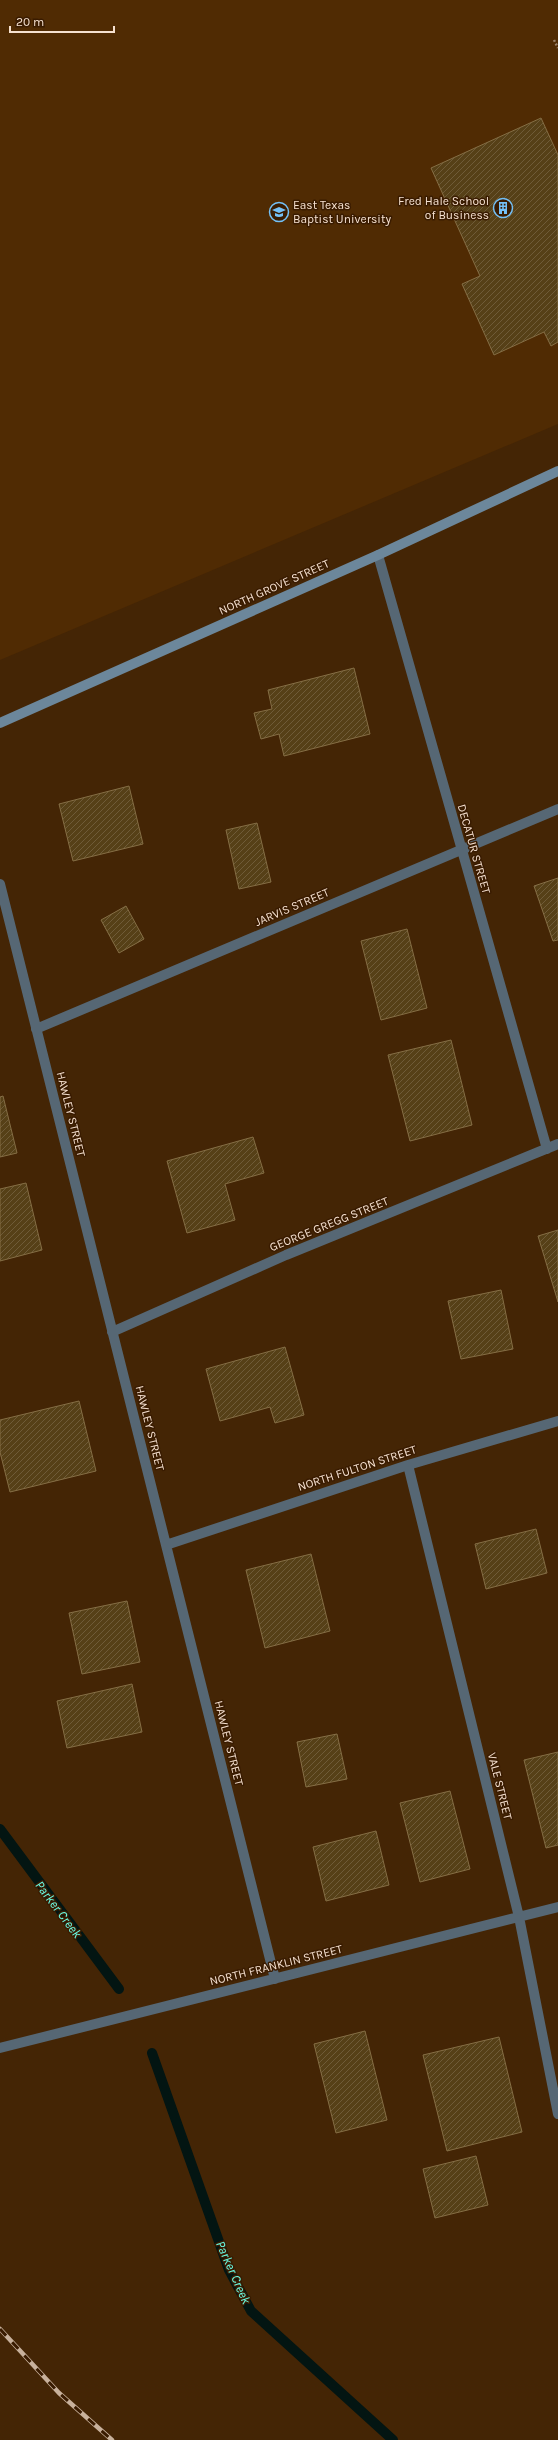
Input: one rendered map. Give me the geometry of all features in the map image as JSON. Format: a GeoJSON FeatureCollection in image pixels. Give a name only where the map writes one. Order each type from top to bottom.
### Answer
{"type":"FeatureCollection","features":[{"type":"Feature","properties":{"kind":"main road","name":"NORTH GROVE STREET"},"geometry":{"type":"LineString","coordinates":[[0,723],[378,555],[558,471]]}},
{"type":"Feature","properties":{"kind":"street","name":"DECATUR STREET"},"geometry":{"type":"LineString","coordinates":[[378,555],[460,850],[547,1149]]}},
{"type":"Feature","properties":{"kind":"street","name":"JARVIS STREET"},"geometry":{"type":"LineString","coordinates":[[36,1029],[558,809]]}},
{"type":"Feature","properties":{"kind":"street","name":"HAWLEY STREET"},"geometry":{"type":"LineString","coordinates":[[0,884],[275,1979]]}},
{"type":"Feature","properties":{"kind":"street","name":"GEORGE GREGG STREET"},"geometry":{"type":"LineString","coordinates":[[112,1332],[286,1255],[558,1144]]}},
{"type":"Feature","properties":{"kind":"street","name":"NORTH FULTON STREET"},"geometry":{"type":"LineString","coordinates":[[166,1545],[408,1465],[558,1421]]}},
{"type":"Feature","properties":{"kind":"street","name":"VALE STREET"},"geometry":{"type":"LineString","coordinates":[[408,1465],[519,1917],[558,2114]]}},
{"type":"Feature","properties":{"kind":"street","name":"NORTH FRANKLIN STREET"},"geometry":{"type":"LineString","coordinates":[[0,2048],[558,1907]]}},
{"type":"Feature","properties":{"kind":"path"},"geometry":{"type":"LineString","coordinates":[[554,40],[558,48]]}},
{"type":"Feature","properties":{"kind":"shaded area","name":"East Texas Baptist University"},"geometry":{"type":"Polygon","coordinates":[[[0,0],[558,0],[558,424],[0,660],[0,0]]]}},
{"type":"Feature","properties":{"kind":"building","name":"Fred Hale School of Business"},"geometry":{"type":"Polygon","coordinates":[[[541,118],[558,155],[558,342],[551,346],[544,332],[494,355],[462,284],[480,276],[431,168],[541,118]]]}},
{"type":"Feature","properties":{"kind":"building"},"geometry":{"type":"Polygon","coordinates":[[[354,668],[370,734],[284,756],[279,734],[261,739],[254,713],[272,709],[268,690],[354,668]]]}},
{"type":"Feature","properties":{"kind":"building"},"geometry":{"type":"Polygon","coordinates":[[[129,786],[143,844],[73,861],[59,804],[129,786]]]}},
{"type":"Feature","properties":{"kind":"building"},"geometry":{"type":"Polygon","coordinates":[[[257,823],[271,882],[239,889],[226,830],[257,823]]]}},
{"type":"Feature","properties":{"kind":"building"},"geometry":{"type":"Polygon","coordinates":[[[558,878],[558,940],[553,941],[534,886],[558,878]]]}},
{"type":"Feature","properties":{"kind":"building"},"geometry":{"type":"Polygon","coordinates":[[[126,906],[144,939],[119,953],[101,920],[126,906]]]}},
{"type":"Feature","properties":{"kind":"building"},"geometry":{"type":"Polygon","coordinates":[[[407,929],[427,1008],[381,1020],[361,941],[407,929]]]}},
{"type":"Feature","properties":{"kind":"building"},"geometry":{"type":"Polygon","coordinates":[[[451,1040],[472,1125],[410,1141],[388,1055],[451,1040]]]}},
{"type":"Feature","properties":{"kind":"building"},"geometry":{"type":"Polygon","coordinates":[[[3,1096],[17,1153],[0,1157],[0,1097],[3,1096]]]}},
{"type":"Feature","properties":{"kind":"building"},"geometry":{"type":"Polygon","coordinates":[[[253,1137],[264,1173],[225,1184],[235,1220],[187,1233],[167,1161],[253,1137]]]}},
{"type":"Feature","properties":{"kind":"building"},"geometry":{"type":"Polygon","coordinates":[[[26,1183],[42,1250],[0,1261],[0,1189],[26,1183]]]}},
{"type":"Feature","properties":{"kind":"building"},"geometry":{"type":"Polygon","coordinates":[[[558,1230],[558,1302],[538,1236],[558,1230]]]}},
{"type":"Feature","properties":{"kind":"building"},"geometry":{"type":"Polygon","coordinates":[[[501,1290],[513,1349],[461,1359],[448,1301],[501,1290]]]}},
{"type":"Feature","properties":{"kind":"building"},"geometry":{"type":"Polygon","coordinates":[[[285,1347],[304,1415],[275,1423],[270,1407],[220,1421],[206,1369],[285,1347]]]}},
{"type":"Feature","properties":{"kind":"building"},"geometry":{"type":"Polygon","coordinates":[[[79,1401],[96,1471],[10,1492],[0,1452],[0,1420],[79,1401]]]}},
{"type":"Feature","properties":{"kind":"building"},"geometry":{"type":"Polygon","coordinates":[[[536,1529],[547,1573],[486,1589],[475,1544],[536,1529]]]}},
{"type":"Feature","properties":{"kind":"building"},"geometry":{"type":"Polygon","coordinates":[[[311,1554],[330,1631],[265,1648],[246,1570],[311,1554]]]}},
{"type":"Feature","properties":{"kind":"building"},"geometry":{"type":"Polygon","coordinates":[[[127,1601],[140,1662],[82,1674],[69,1613],[127,1601]]]}},
{"type":"Feature","properties":{"kind":"building"},"geometry":{"type":"Polygon","coordinates":[[[132,1684],[142,1732],[67,1748],[57,1701],[132,1684]]]}},
{"type":"Feature","properties":{"kind":"building"},"geometry":{"type":"Polygon","coordinates":[[[337,1734],[347,1779],[306,1787],[297,1742],[337,1734]]]}},
{"type":"Feature","properties":{"kind":"building"},"geometry":{"type":"Polygon","coordinates":[[[558,1752],[558,1845],[546,1848],[524,1760],[558,1752]]]}},
{"type":"Feature","properties":{"kind":"building"},"geometry":{"type":"Polygon","coordinates":[[[450,1791],[470,1869],[420,1882],[400,1803],[450,1791]]]}},
{"type":"Feature","properties":{"kind":"building"},"geometry":{"type":"Polygon","coordinates":[[[376,1831],[389,1885],[326,1901],[313,1847],[376,1831]]]}},
{"type":"Feature","properties":{"kind":"building"},"geometry":{"type":"Polygon","coordinates":[[[365,2031],[387,2120],[336,2133],[314,2044],[365,2031]]]}},
{"type":"Feature","properties":{"kind":"building"},"geometry":{"type":"Polygon","coordinates":[[[499,2037],[522,2132],[447,2151],[423,2055],[499,2037]]]}},
{"type":"Feature","properties":{"kind":"building"},"geometry":{"type":"Polygon","coordinates":[[[476,2156],[488,2205],[435,2218],[423,2169],[476,2156]]]}},
{"type":"Feature","properties":{"kind":"waterway","name":"Parker Creek"},"geometry":{"type":"LineString","coordinates":[[0,1829],[119,1989]]}},
{"type":"Feature","properties":{"kind":"waterway","name":"Parker Creek"},"geometry":{"type":"LineString","coordinates":[[152,2053],[229,2270],[251,2311],[393,2440]]}},
{"type":"Feature","properties":{"kind":"railway"},"geometry":{"type":"LineString","coordinates":[[0,2329],[59,2393],[112,2440]]}},
{"type":"Feature","properties":{"kind":"place","name":"Fred Hale School of Business"},"geometry":{"type":"Point","coordinates":[503,208]}},
{"type":"Feature","properties":{"kind":"place","name":"East Texas Baptist University"},"geometry":{"type":"Point","coordinates":[279,212]}}]}
